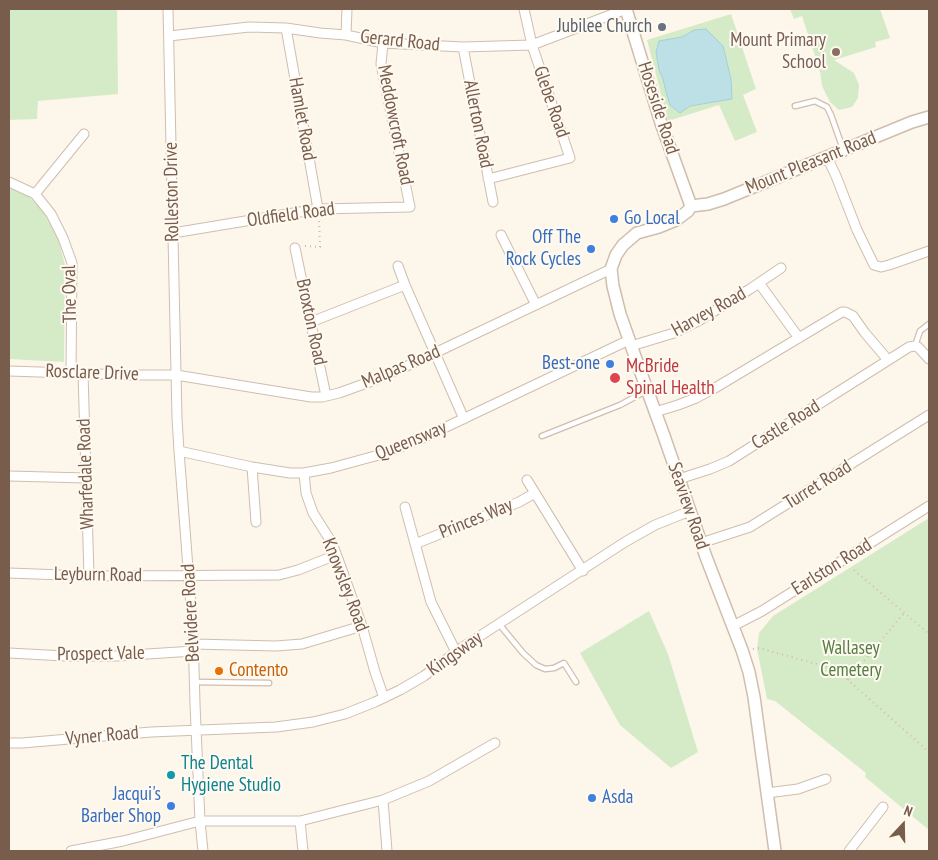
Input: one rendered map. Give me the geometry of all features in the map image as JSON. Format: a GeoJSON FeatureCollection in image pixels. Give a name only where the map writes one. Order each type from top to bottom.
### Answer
{"type":"FeatureCollection","features":[{"type":"Feature","properties":{"kind":"street","name":"Rolleston Drive"},"geometry":{"type":"LineString","coordinates":[[168,9],[176,375]]}},
{"type":"Feature","properties":{"kind":"street"},"geometry":{"type":"LineString","coordinates":[[346,35],[347,9]]}},
{"type":"Feature","properties":{"kind":"street","name":"Glebe Road"},"geometry":{"type":"LineString","coordinates":[[488,179],[570,158],[532,45],[524,9]]}},
{"type":"Feature","properties":{"kind":"street","name":"Gerard Road"},"geometry":{"type":"LineString","coordinates":[[169,36],[249,27],[286,28],[346,35],[383,43],[463,47],[532,45],[626,9]]}},
{"type":"Feature","properties":{"kind":"street","name":"Hoseside Road"},"geometry":{"type":"LineString","coordinates":[[626,9],[661,123],[692,206]]}},
{"type":"Feature","properties":{"kind":"street","name":"Hamlet Road"},"geometry":{"type":"LineString","coordinates":[[286,28],[318,209]]}},
{"type":"Feature","properties":{"kind":"street","name":"Meddowcroft Road"},"geometry":{"type":"LineString","coordinates":[[383,43],[381,64],[410,207]]}},
{"type":"Feature","properties":{"kind":"street","name":"Allerton Road"},"geometry":{"type":"LineString","coordinates":[[463,47],[493,202]]}},
{"type":"Feature","properties":{"kind":"street","name":"Mount Pleasant Road"},"geometry":{"type":"LineString","coordinates":[[692,206],[724,199],[912,122],[929,117]]}},
{"type":"Feature","properties":{"kind":"street"},"geometry":{"type":"LineString","coordinates":[[35,194],[84,134]]}},
{"type":"Feature","properties":{"kind":"street"},"geometry":{"type":"LineString","coordinates":[[828,156],[857,230],[874,265],[881,267],[889,265],[929,251]]}},
{"type":"Feature","properties":{"kind":"street","name":"The Oval"},"geometry":{"type":"LineString","coordinates":[[9,182],[35,194],[51,214],[63,238],[72,263],[70,372]]}},
{"type":"Feature","properties":{"kind":"street"},"geometry":{"type":"LineString","coordinates":[[611,270],[616,255],[623,245],[637,233],[676,220],[692,206]]}},
{"type":"Feature","properties":{"kind":"street","name":"Oldfield Road"},"geometry":{"type":"LineString","coordinates":[[173,233],[318,209],[410,207]]}},
{"type":"Feature","properties":{"kind":"street"},"geometry":{"type":"LineString","coordinates":[[502,235],[536,305]]}},
{"type":"Feature","properties":{"kind":"street","name":"Broxton Road"},"geometry":{"type":"LineString","coordinates":[[295,248],[326,396]]}},
{"type":"Feature","properties":{"kind":"street"},"geometry":{"type":"LineString","coordinates":[[398,266],[464,419]]}},
{"type":"Feature","properties":{"kind":"street","name":"Harvey Road"},"geometry":{"type":"LineString","coordinates":[[630,343],[674,333],[700,320],[781,268]]}},
{"type":"Feature","properties":{"kind":"street","name":"Malpas Road"},"geometry":{"type":"LineString","coordinates":[[176,375],[311,397],[340,393],[375,380],[435,353],[611,270]]}},
{"type":"Feature","properties":{"kind":"street","name":"Seaview Road"},"geometry":{"type":"LineString","coordinates":[[611,270],[613,286],[630,343],[749,672],[775,851]]}},
{"type":"Feature","properties":{"kind":"street"},"geometry":{"type":"LineString","coordinates":[[760,283],[799,338]]}},
{"type":"Feature","properties":{"kind":"street"},"geometry":{"type":"LineString","coordinates":[[311,322],[405,286]]}},
{"type":"Feature","properties":{"kind":"street"},"geometry":{"type":"LineString","coordinates":[[655,412],[702,395],[842,312],[853,316],[865,334],[888,360]]}},
{"type":"Feature","properties":{"kind":"street","name":"Queensway"},"geometry":{"type":"LineString","coordinates":[[178,451],[290,473],[304,473],[331,468],[386,453],[423,438],[630,343]]}},
{"type":"Feature","properties":{"kind":"street"},"geometry":{"type":"LineString","coordinates":[[914,346],[929,359]]}},
{"type":"Feature","properties":{"kind":"street","name":"Castle Road"},"geometry":{"type":"LineString","coordinates":[[679,479],[729,461],[888,360],[914,346]]}},
{"type":"Feature","properties":{"kind":"street","name":"Rosclare Drive"},"geometry":{"type":"LineString","coordinates":[[9,371],[176,375]]}},
{"type":"Feature","properties":{"kind":"street","name":"Wharfedale Road"},"geometry":{"type":"LineString","coordinates":[[83,373],[89,576]]}},
{"type":"Feature","properties":{"kind":"street","name":"Belvidere Road"},"geometry":{"type":"LineString","coordinates":[[176,375],[178,451],[188,568],[203,851]]}},
{"type":"Feature","properties":{"kind":"street","name":"Turret Road"},"geometry":{"type":"LineString","coordinates":[[701,543],[750,527],[929,415]]}},
{"type":"Feature","properties":{"kind":"street"},"geometry":{"type":"LineString","coordinates":[[252,467],[256,522]]}},
{"type":"Feature","properties":{"kind":"street","name":"Knowsley Road"},"geometry":{"type":"LineString","coordinates":[[304,473],[306,493],[313,513],[332,543],[362,626],[384,698]]}},
{"type":"Feature","properties":{"kind":"street"},"geometry":{"type":"LineString","coordinates":[[9,476],[86,478]]}},
{"type":"Feature","properties":{"kind":"street","name":"Princes Way"},"geometry":{"type":"LineString","coordinates":[[527,480],[583,571]]}},
{"type":"Feature","properties":{"kind":"street","name":"Princes Way"},"geometry":{"type":"LineString","coordinates":[[415,544],[519,502],[536,493]]}},
{"type":"Feature","properties":{"kind":"street","name":"Earlston Road"},"geometry":{"type":"LineString","coordinates":[[733,626],[762,611],[929,506]]}},
{"type":"Feature","properties":{"kind":"street","name":"Princes Way"},"geometry":{"type":"LineString","coordinates":[[405,507],[430,602],[456,652]]}},
{"type":"Feature","properties":{"kind":"street","name":"Kingsway"},"geometry":{"type":"LineString","coordinates":[[196,730],[276,727],[314,722],[345,714],[384,698],[424,676],[456,652],[625,542],[655,525],[690,511]]}},
{"type":"Feature","properties":{"kind":"street","name":"Leyburn Road"},"geometry":{"type":"LineString","coordinates":[[9,573],[89,576],[278,575],[298,570],[336,555]]}},
{"type":"Feature","properties":{"kind":"street","name":"Prospect Vale"},"geometry":{"type":"LineString","coordinates":[[9,653],[107,656],[193,648],[276,646],[302,644],[362,626]]}},
{"type":"Feature","properties":{"kind":"street","name":"Vyner Road"},"geometry":{"type":"LineString","coordinates":[[9,743],[196,730]]}},
{"type":"Feature","properties":{"kind":"street"},"geometry":{"type":"LineString","coordinates":[[71,851],[123,841],[200,822],[300,821],[383,800],[429,780],[495,743]]}},
{"type":"Feature","properties":{"kind":"street"},"geometry":{"type":"LineString","coordinates":[[767,793],[798,789],[826,779]]}},
{"type":"Feature","properties":{"kind":"street"},"geometry":{"type":"LineString","coordinates":[[383,800],[387,851]]}},
{"type":"Feature","properties":{"kind":"street"},"geometry":{"type":"LineString","coordinates":[[849,851],[883,807]]}},
{"type":"Feature","properties":{"kind":"street"},"geometry":{"type":"LineString","coordinates":[[300,821],[303,851]]}},
{"type":"Feature","properties":{"kind":"lane"},"geometry":{"type":"LineString","coordinates":[[795,106],[815,102],[827,107],[844,150]]}},
{"type":"Feature","properties":{"kind":"lane"},"geometry":{"type":"LineString","coordinates":[[914,346],[920,331],[929,324]]}},
{"type":"Feature","properties":{"kind":"lane"},"geometry":{"type":"LineString","coordinates":[[542,436],[620,404],[647,390]]}},
{"type":"Feature","properties":{"kind":"lane"},"geometry":{"type":"LineString","coordinates":[[499,624],[523,653],[536,665],[545,669],[554,668],[564,663],[576,682]]}},
{"type":"Feature","properties":{"kind":"lane"},"geometry":{"type":"LineString","coordinates":[[194,682],[268,682]]}},
{"type":"Feature","properties":{"kind":"path"},"geometry":{"type":"LineString","coordinates":[[295,248],[304,246],[320,247],[318,209]]}},
{"type":"Feature","properties":{"kind":"path"},"geometry":{"type":"LineString","coordinates":[[854,570],[929,634]]}},
{"type":"Feature","properties":{"kind":"path"},"geometry":{"type":"LineString","coordinates":[[848,680],[904,612]]}},
{"type":"Feature","properties":{"kind":"path"},"geometry":{"type":"LineString","coordinates":[[742,650],[758,648],[831,668],[848,680],[929,752]]}},
{"type":"Feature","properties":{"kind":"green space"},"geometry":{"type":"Polygon","coordinates":[[[9,9],[117,9],[118,94],[38,101],[37,119],[9,120],[9,9]]]}},
{"type":"Feature","properties":{"kind":"green space"},"geometry":{"type":"Polygon","coordinates":[[[790,9],[880,9],[890,38],[875,42],[876,47],[834,60],[854,73],[859,85],[858,98],[852,107],[839,110],[830,102],[822,86],[820,71],[802,16],[794,19],[790,9]]]}},
{"type":"Feature","properties":{"kind":"green space"},"geometry":{"type":"Polygon","coordinates":[[[731,14],[756,89],[743,95],[757,132],[735,141],[719,105],[668,121],[647,40],[731,14]]]}},
{"type":"Feature","properties":{"kind":"green space"},"geometry":{"type":"Polygon","coordinates":[[[9,185],[28,196],[41,208],[58,238],[65,265],[64,362],[9,359],[9,185]]]}},
{"type":"Feature","properties":{"kind":"green space","name":"Wallasey Cemetery"},"geometry":{"type":"Polygon","coordinates":[[[929,518],[929,830],[865,777],[866,773],[775,701],[767,699],[757,649],[759,633],[773,616],[929,518]]]}},
{"type":"Feature","properties":{"kind":"green space"},"geometry":{"type":"Polygon","coordinates":[[[649,611],[668,654],[698,752],[671,768],[620,725],[580,653],[649,611]]]}},
{"type":"Feature","properties":{"kind":"water"},"geometry":{"type":"Polygon","coordinates":[[[706,29],[723,46],[731,79],[732,99],[690,106],[680,113],[670,105],[659,70],[656,52],[659,41],[682,37],[694,30],[706,29]]]}},
{"type":"Feature","properties":{"kind":"place","name":"Jubilee Church"},"geometry":{"type":"Point","coordinates":[662,27]}},
{"type":"Feature","properties":{"kind":"place","name":"Mount Primary School"},"geometry":{"type":"Point","coordinates":[836,52]}},
{"type":"Feature","properties":{"kind":"place","name":"Go Local"},"geometry":{"type":"Point","coordinates":[614,219]}},
{"type":"Feature","properties":{"kind":"place","name":"Off The Rock Cycles"},"geometry":{"type":"Point","coordinates":[591,249]}},
{"type":"Feature","properties":{"kind":"place","name":"Best-one"},"geometry":{"type":"Point","coordinates":[610,364]}},
{"type":"Feature","properties":{"kind":"place","name":"McBride Spinal Health"},"geometry":{"type":"Point","coordinates":[615,378]}},
{"type":"Feature","properties":{"kind":"place","name":"Contento"},"geometry":{"type":"Point","coordinates":[219,671]}},
{"type":"Feature","properties":{"kind":"place","name":"The Dental Hygiene Studio"},"geometry":{"type":"Point","coordinates":[171,775]}},
{"type":"Feature","properties":{"kind":"place","name":"Asda"},"geometry":{"type":"Point","coordinates":[592,798]}},
{"type":"Feature","properties":{"kind":"place","name":"Jacqui's Barber Shop"},"geometry":{"type":"Point","coordinates":[171,806]}}]}
